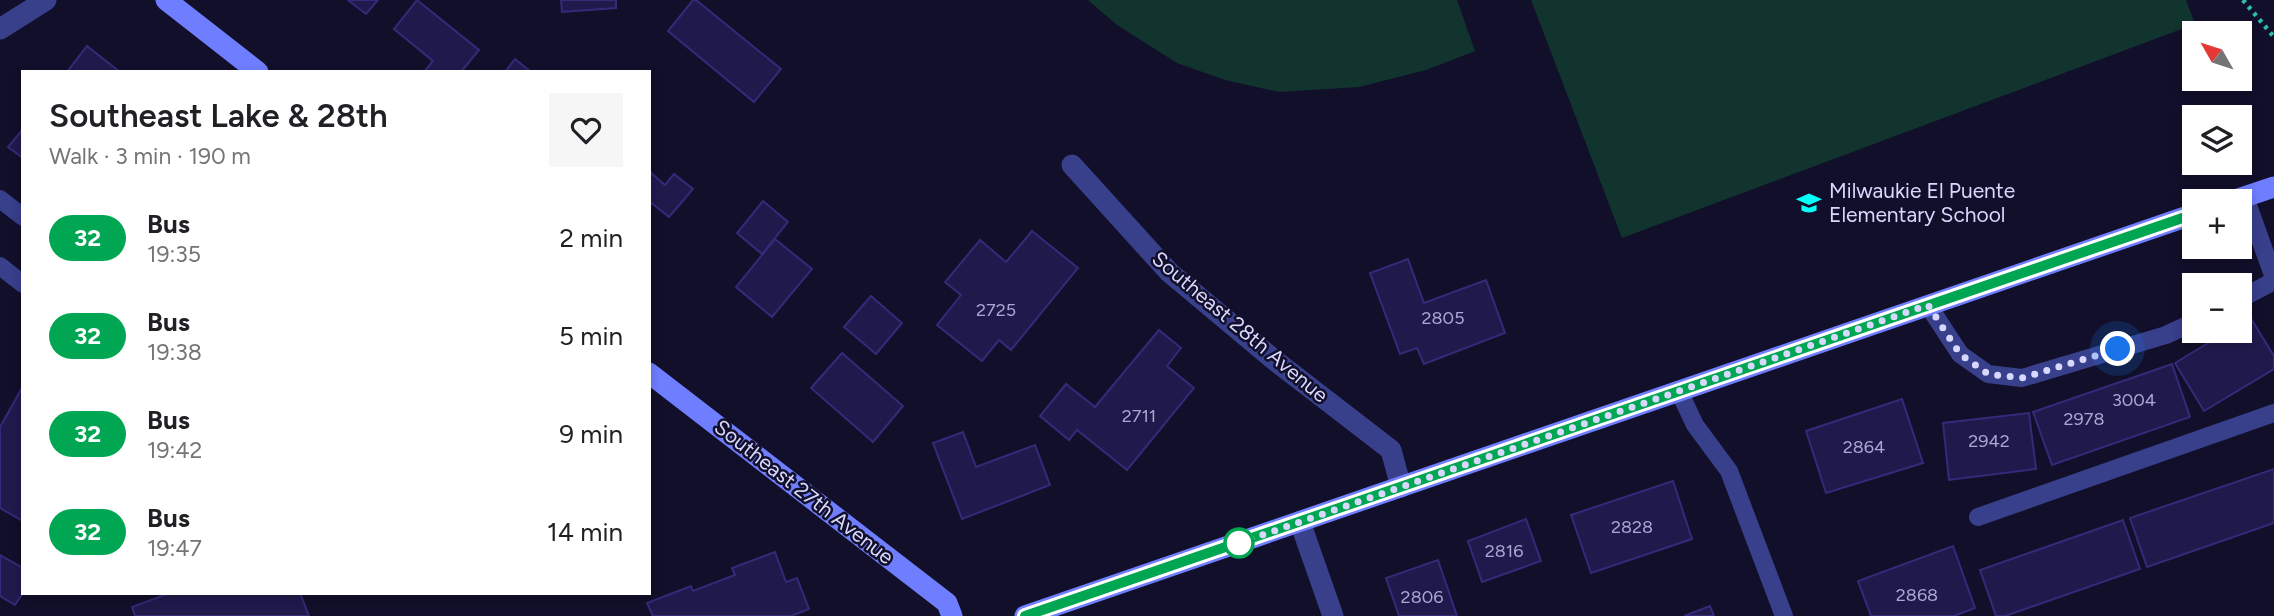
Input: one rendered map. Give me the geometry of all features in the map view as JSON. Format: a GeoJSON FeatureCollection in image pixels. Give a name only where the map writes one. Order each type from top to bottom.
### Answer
{"type":"FeatureCollection","features":[{"type":"Feature","properties":{"kind":"street"},"geometry":{"type":"LineString","coordinates":[[0,29],[46,0]]}},
{"type":"Feature","properties":{"kind":"street"},"geometry":{"type":"LineString","coordinates":[[166,0],[255,70]]}},
{"type":"Feature","properties":{"kind":"street","name":"Southeast 28th Avenue"},"geometry":{"type":"LineString","coordinates":[[1072,165],[1169,272],[1273,359],[1391,450],[1401,488]]}},
{"type":"Feature","properties":{"kind":"street"},"geometry":{"type":"LineString","coordinates":[[2252,194],[2274,187]]}},
{"type":"Feature","properties":{"kind":"street"},"geometry":{"type":"LineString","coordinates":[[1025,616],[2182,218]]}},
{"type":"Feature","properties":{"kind":"street","name":"Southeast 27th Avenue"},"geometry":{"type":"LineString","coordinates":[[651,375],[947,603],[952,616]]}},
{"type":"Feature","properties":{"kind":"street"},"geometry":{"type":"LineString","coordinates":[[1300,522],[1333,616]]}},
{"type":"Feature","properties":{"kind":"lane"},"geometry":{"type":"LineString","coordinates":[[0,199],[21,215]]}},
{"type":"Feature","properties":{"kind":"lane"},"geometry":{"type":"LineString","coordinates":[[2252,230],[2274,279],[2252,292]]}},
{"type":"Feature","properties":{"kind":"lane"},"geometry":{"type":"LineString","coordinates":[[0,266],[21,282]]}},
{"type":"Feature","properties":{"kind":"lane"},"geometry":{"type":"LineString","coordinates":[[1928,305],[1960,354],[1988,374],[2022,378],[2166,335],[2182,328]]}},
{"type":"Feature","properties":{"kind":"lane"},"geometry":{"type":"LineString","coordinates":[[1679,391],[1695,425],[1729,471],[1784,616]]}},
{"type":"Feature","properties":{"kind":"lane"},"geometry":{"type":"LineString","coordinates":[[1978,517],[2274,413]]}},
{"type":"Feature","properties":{"kind":"path"},"geometry":{"type":"LineString","coordinates":[[2243,0],[2274,37]]}},
{"type":"Feature","properties":{"kind":"green space"},"geometry":{"type":"Polygon","coordinates":[[[1088,0],[1457,0],[1475,51],[1426,70],[1359,87],[1279,92],[1225,80],[1177,63],[1117,25],[1088,0]]]}},
{"type":"Feature","properties":{"kind":"green space"},"geometry":{"type":"Polygon","coordinates":[[[1531,0],[2186,0],[2194,21],[2182,21],[2182,29],[1622,238],[1531,0]]]}},
{"type":"Feature","properties":{"kind":"building"},"geometry":{"type":"Polygon","coordinates":[[[348,0],[378,0],[366,14],[348,0]]]}},
{"type":"Feature","properties":{"kind":"building"},"geometry":{"type":"Polygon","coordinates":[[[417,0],[479,50],[463,70],[426,70],[433,61],[394,29],[417,0]]]}},
{"type":"Feature","properties":{"kind":"building"},"geometry":{"type":"Polygon","coordinates":[[[561,0],[616,0],[616,8],[562,12],[561,0]]]}},
{"type":"Feature","properties":{"kind":"building"},"geometry":{"type":"Polygon","coordinates":[[[693,0],[781,69],[754,102],[668,31],[693,0]]]}},
{"type":"Feature","properties":{"kind":"building"},"geometry":{"type":"Polygon","coordinates":[[[87,46],[117,70],[69,70],[87,46]]]}},
{"type":"Feature","properties":{"kind":"building"},"geometry":{"type":"Polygon","coordinates":[[[515,59],[529,70],[507,70],[515,59]]]}},
{"type":"Feature","properties":{"kind":"building"},"geometry":{"type":"Polygon","coordinates":[[[21,131],[21,157],[8,147],[21,131]]]}},
{"type":"Feature","properties":{"kind":"building"},"geometry":{"type":"Polygon","coordinates":[[[651,173],[665,185],[674,174],[693,189],[669,217],[651,203],[651,173]]]}},
{"type":"Feature","properties":{"kind":"building"},"geometry":{"type":"Polygon","coordinates":[[[763,201],[788,222],[762,254],[737,233],[763,201]]]}},
{"type":"Feature","properties":{"kind":"building"},"geometry":{"type":"Polygon","coordinates":[[[1032,231],[1078,268],[1011,350],[999,340],[982,361],[937,325],[961,295],[945,282],[980,240],[1006,262],[1032,231]]]}},
{"type":"Feature","properties":{"kind":"building"},"geometry":{"type":"Polygon","coordinates":[[[775,239],[812,269],[772,317],[736,287],[775,239]]]}},
{"type":"Feature","properties":{"kind":"building"},"geometry":{"type":"Polygon","coordinates":[[[1408,259],[1424,303],[1486,280],[1505,333],[1424,364],[1417,348],[1400,354],[1370,273],[1408,259]]]}},
{"type":"Feature","properties":{"kind":"building"},"geometry":{"type":"Polygon","coordinates":[[[871,296],[902,323],[876,354],[844,327],[871,296]]]}},
{"type":"Feature","properties":{"kind":"building"},"geometry":{"type":"Polygon","coordinates":[[[2252,320],[2274,356],[2274,369],[2204,411],[2175,363],[2208,343],[2252,343],[2252,320]]]}},
{"type":"Feature","properties":{"kind":"building"},"geometry":{"type":"Polygon","coordinates":[[[1159,330],[1181,348],[1167,366],[1194,388],[1127,470],[1077,430],[1069,440],[1040,416],[1066,384],[1095,407],[1159,330]]]}},
{"type":"Feature","properties":{"kind":"building"},"geometry":{"type":"Polygon","coordinates":[[[842,353],[903,406],[873,442],[811,388],[842,353]]]}},
{"type":"Feature","properties":{"kind":"building"},"geometry":{"type":"Polygon","coordinates":[[[2172,364],[2190,417],[2052,465],[2033,412],[2172,364]]]}},
{"type":"Feature","properties":{"kind":"building"},"geometry":{"type":"Polygon","coordinates":[[[21,390],[21,520],[0,508],[0,427],[21,390]]]}},
{"type":"Feature","properties":{"kind":"building"},"geometry":{"type":"Polygon","coordinates":[[[1902,399],[1923,463],[1826,493],[1806,431],[1902,399]]]}},
{"type":"Feature","properties":{"kind":"building"},"geometry":{"type":"Polygon","coordinates":[[[2029,413],[2036,469],[1949,480],[1943,423],[2029,413]]]}},
{"type":"Feature","properties":{"kind":"building"},"geometry":{"type":"Polygon","coordinates":[[[963,432],[976,467],[1035,445],[1050,485],[962,519],[933,443],[963,432]]]}},
{"type":"Feature","properties":{"kind":"building"},"geometry":{"type":"Polygon","coordinates":[[[2274,469],[2274,523],[2147,567],[2130,518],[2274,469]]]}},
{"type":"Feature","properties":{"kind":"building"},"geometry":{"type":"Polygon","coordinates":[[[1673,481],[1692,539],[1591,573],[1571,515],[1673,481]]]}},
{"type":"Feature","properties":{"kind":"building"},"geometry":{"type":"Polygon","coordinates":[[[1526,519],[1541,561],[1482,582],[1468,541],[1526,519]]]}},
{"type":"Feature","properties":{"kind":"building"},"geometry":{"type":"Polygon","coordinates":[[[2123,520],[2140,569],[2005,616],[1996,616],[1980,570],[2123,520]]]}},
{"type":"Feature","properties":{"kind":"building"},"geometry":{"type":"Polygon","coordinates":[[[1953,546],[1975,608],[1954,616],[1871,616],[1858,581],[1953,546]]]}},
{"type":"Feature","properties":{"kind":"building"},"geometry":{"type":"Polygon","coordinates":[[[775,552],[786,582],[797,578],[809,609],[791,616],[653,616],[647,603],[691,586],[693,591],[735,575],[732,568],[775,552]]]}},
{"type":"Feature","properties":{"kind":"building"},"geometry":{"type":"Polygon","coordinates":[[[0,555],[21,567],[22,595],[15,605],[0,596],[0,555]]]}},
{"type":"Feature","properties":{"kind":"building"},"geometry":{"type":"Polygon","coordinates":[[[1438,560],[1457,616],[1399,616],[1386,578],[1438,560]]]}},
{"type":"Feature","properties":{"kind":"building"},"geometry":{"type":"Polygon","coordinates":[[[165,595],[301,595],[309,616],[135,616],[132,607],[165,595]]]}},
{"type":"Feature","properties":{"kind":"building"},"geometry":{"type":"Polygon","coordinates":[[[1710,606],[1714,616],[1684,616],[1710,606]]]}},
{"type":"Feature","properties":{"kind":"bus line","name":"32"},"geometry":{"type":"LineString","coordinates":[[1025,616],[2182,218]]}},
{"type":"Feature","properties":{"kind":"place","name":"Milwaukie El Puente Elementary School"},"geometry":{"type":"Point","coordinates":[1809,203]}},
{"type":"Feature","properties":{"kind":"route"},"geometry":{"type":"LineString","coordinates":[[1239,543],[1928,305],[1960,354],[1988,374],[2022,378],[2118,349]]}}]}
